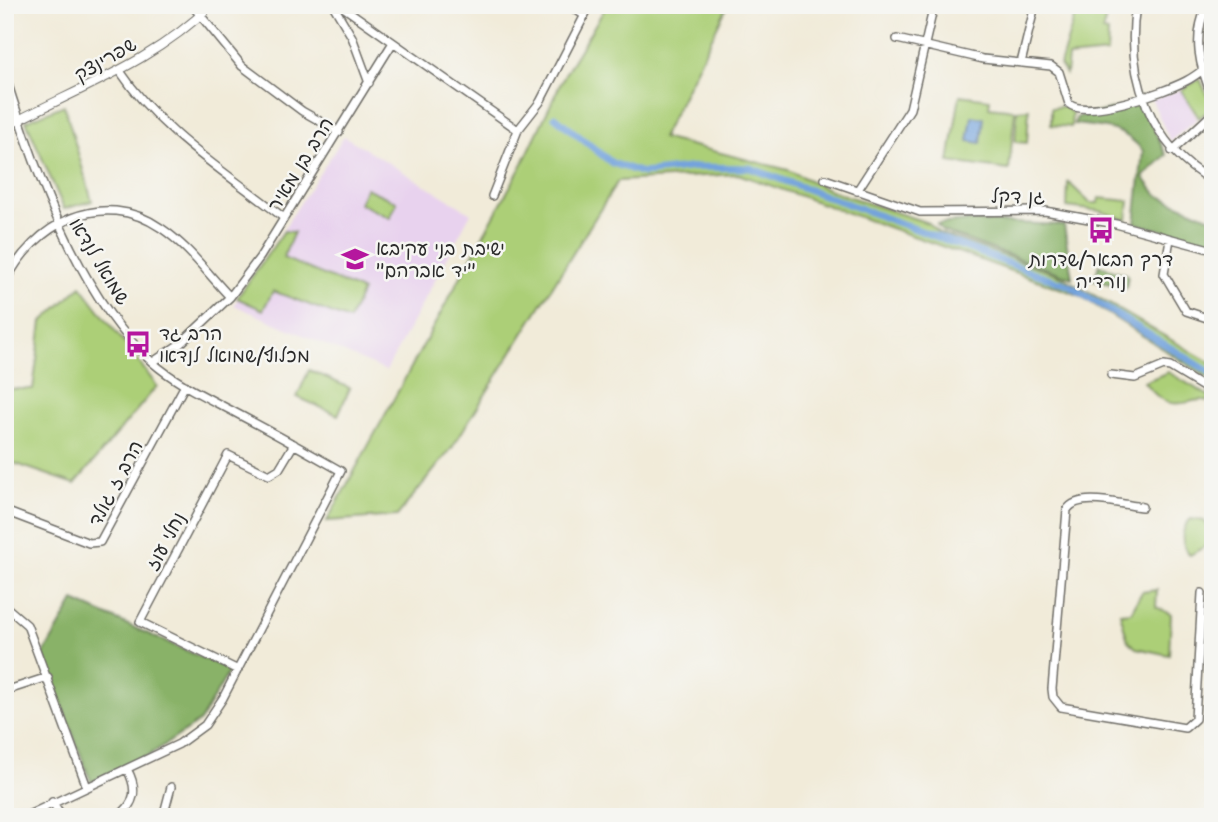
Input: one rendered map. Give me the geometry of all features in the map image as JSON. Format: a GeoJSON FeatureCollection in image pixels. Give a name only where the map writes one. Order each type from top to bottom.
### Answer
{"type":"FeatureCollection","features":[{"type":"Feature","properties":{"kind":"street"},"geometry":{"type":"LineString","coordinates":[[192,5],[243,66],[302,111],[339,132]]}},
{"type":"Feature","properties":{"kind":"street","name":"שפרינצק"},"geometry":{"type":"LineString","coordinates":[[5,127],[120,71],[202,15],[211,5]]}},
{"type":"Feature","properties":{"kind":"street"},"geometry":{"type":"LineString","coordinates":[[333,5],[352,37],[369,83]]}},
{"type":"Feature","properties":{"kind":"street"},"geometry":{"type":"LineString","coordinates":[[340,5],[518,131]]}},
{"type":"Feature","properties":{"kind":"street"},"geometry":{"type":"LineString","coordinates":[[568,5],[584,15]]}},
{"type":"Feature","properties":{"kind":"street"},"geometry":{"type":"LineString","coordinates":[[492,196],[518,131],[540,102],[590,5]]}},
{"type":"Feature","properties":{"kind":"street"},"geometry":{"type":"LineString","coordinates":[[857,191],[910,109],[934,5]]}},
{"type":"Feature","properties":{"kind":"street"},"geometry":{"type":"LineString","coordinates":[[1021,63],[1034,5]]}},
{"type":"Feature","properties":{"kind":"street"},"geometry":{"type":"LineString","coordinates":[[1136,5],[1133,44],[1143,96],[1170,149],[1213,181]]}},
{"type":"Feature","properties":{"kind":"street"},"geometry":{"type":"LineString","coordinates":[[1208,5],[1198,29],[1202,71],[1213,98]]}},
{"type":"Feature","properties":{"kind":"street"},"geometry":{"type":"LineString","coordinates":[[897,39],[983,60],[1056,69],[1066,99],[1074,108],[1096,109],[1143,96],[1185,82],[1213,62]]}},
{"type":"Feature","properties":{"kind":"street","name":"הרב בן מאיר"},"geometry":{"type":"LineString","coordinates":[[153,362],[180,344],[230,297],[285,218],[392,44]]}},
{"type":"Feature","properties":{"kind":"street"},"geometry":{"type":"LineString","coordinates":[[120,71],[147,108],[169,130],[285,218]]}},
{"type":"Feature","properties":{"kind":"street","name":"שמואל לנדאו"},"geometry":{"type":"LineString","coordinates":[[5,75],[58,222],[92,284],[133,342],[153,362],[185,385],[341,471],[236,669]]}},
{"type":"Feature","properties":{"kind":"street"},"geometry":{"type":"LineString","coordinates":[[1170,149],[1213,113]]}},
{"type":"Feature","properties":{"kind":"street"},"geometry":{"type":"LineString","coordinates":[[1170,149],[1181,136]]}},
{"type":"Feature","properties":{"kind":"street","name":"גן דקל"},"geometry":{"type":"LineString","coordinates":[[825,178],[920,212],[1045,211],[1116,224],[1213,250]]}},
{"type":"Feature","properties":{"kind":"street"},"geometry":{"type":"LineString","coordinates":[[5,284],[23,255],[58,222],[71,215],[101,210],[139,215],[180,243],[230,297]]}},
{"type":"Feature","properties":{"kind":"street"},"geometry":{"type":"LineString","coordinates":[[1170,239],[1164,274],[1186,311],[1213,320]]}},
{"type":"Feature","properties":{"kind":"street"},"geometry":{"type":"LineString","coordinates":[[1111,375],[1135,378],[1157,368],[1170,367],[1213,393]]}},
{"type":"Feature","properties":{"kind":"street","name":"הרב ז גולד"},"geometry":{"type":"LineString","coordinates":[[5,511],[89,543],[100,542],[185,385]]}},
{"type":"Feature","properties":{"kind":"street","name":"נחלי עוז"},"geometry":{"type":"LineString","coordinates":[[236,669],[140,622],[229,455],[269,475],[279,469],[294,444]]}},
{"type":"Feature","properties":{"kind":"street"},"geometry":{"type":"LineString","coordinates":[[1142,507],[1082,501],[1070,505],[1067,510],[1052,689],[1056,702],[1061,707],[1185,728],[1191,724],[1195,719],[1202,593]]}},
{"type":"Feature","properties":{"kind":"street"},"geometry":{"type":"LineString","coordinates":[[6,608],[27,625],[88,787]]}},
{"type":"Feature","properties":{"kind":"street"},"geometry":{"type":"LineString","coordinates":[[24,817],[179,744],[205,725],[223,698],[236,669]]}},
{"type":"Feature","properties":{"kind":"street"},"geometry":{"type":"LineString","coordinates":[[5,691],[48,677]]}},
{"type":"Feature","properties":{"kind":"street"},"geometry":{"type":"LineString","coordinates":[[5,730],[5,737]]}},
{"type":"Feature","properties":{"kind":"street"},"geometry":{"type":"LineString","coordinates":[[117,817],[127,810],[134,795],[134,783],[127,769]]}},
{"type":"Feature","properties":{"kind":"street"},"geometry":{"type":"LineString","coordinates":[[163,817],[171,787]]}},
{"type":"Feature","properties":{"kind":"street"},"geometry":{"type":"LineString","coordinates":[[52,802],[63,817]]}},
{"type":"Feature","properties":{"kind":"street"},"geometry":{"type":"LineString","coordinates":[[127,810],[134,817]]}},
{"type":"Feature","properties":{"kind":"shaded area"},"geometry":{"type":"Polygon","coordinates":[[[1180,90],[1197,119],[1170,141],[1152,100],[1180,90]]]}},
{"type":"Feature","properties":{"kind":"shaded area","name":"ישיבת בני עקיבא \"יד אברהם\""},"geometry":{"type":"Polygon","coordinates":[[[344,136],[471,213],[386,371],[234,305],[344,136]]]}},
{"type":"Feature","properties":{"kind":"green space"},"geometry":{"type":"Polygon","coordinates":[[[607,5],[728,5],[662,138],[788,170],[832,191],[928,223],[939,233],[1057,274],[1213,364],[1213,381],[1079,295],[738,174],[618,181],[452,448],[397,516],[327,521],[523,163],[565,74],[607,5]]]}},
{"type":"Feature","properties":{"kind":"green space"},"geometry":{"type":"Polygon","coordinates":[[[1092,5],[1112,5],[1112,9],[1107,10],[1103,31],[1108,32],[1107,53],[1068,57],[1066,74],[1060,65],[1076,12],[1087,17],[1092,5]]]}},
{"type":"Feature","properties":{"kind":"green space"},"geometry":{"type":"Polygon","coordinates":[[[1200,79],[1213,107],[1199,118],[1181,90],[1200,79]]]}},
{"type":"Feature","properties":{"kind":"green space"},"geometry":{"type":"Polygon","coordinates":[[[960,95],[990,99],[989,107],[1015,110],[1009,170],[949,162],[960,95]]]}},
{"type":"Feature","properties":{"kind":"green space"},"geometry":{"type":"Polygon","coordinates":[[[1138,103],[1145,110],[1166,155],[1143,177],[1157,195],[1213,219],[1213,244],[1135,223],[1143,151],[1121,133],[1074,124],[1077,117],[1138,103]]]}},
{"type":"Feature","properties":{"kind":"green space"},"geometry":{"type":"Polygon","coordinates":[[[64,105],[92,201],[64,209],[26,121],[64,105]]]}},
{"type":"Feature","properties":{"kind":"green space"},"geometry":{"type":"Polygon","coordinates":[[[1064,106],[1072,113],[1071,127],[1051,125],[1051,108],[1064,106]]]}},
{"type":"Feature","properties":{"kind":"green space"},"geometry":{"type":"Polygon","coordinates":[[[1029,109],[1027,143],[1015,142],[1017,110],[1029,109]]]}},
{"type":"Feature","properties":{"kind":"green space"},"geometry":{"type":"Polygon","coordinates":[[[1068,182],[1090,203],[1098,203],[1099,198],[1129,201],[1127,220],[1100,211],[1067,207],[1068,182]]]}},
{"type":"Feature","properties":{"kind":"green space"},"geometry":{"type":"Polygon","coordinates":[[[366,188],[397,202],[390,218],[359,203],[366,188]]]}},
{"type":"Feature","properties":{"kind":"green space"},"geometry":{"type":"Polygon","coordinates":[[[966,221],[1064,225],[1072,278],[942,231],[937,224],[966,221]]]}},
{"type":"Feature","properties":{"kind":"green space"},"geometry":{"type":"Polygon","coordinates":[[[284,231],[294,232],[283,258],[362,291],[349,320],[273,291],[263,310],[237,298],[284,231]]]}},
{"type":"Feature","properties":{"kind":"green space"},"geometry":{"type":"Polygon","coordinates":[[[1099,265],[1128,275],[1126,288],[1094,280],[1099,265]]]}},
{"type":"Feature","properties":{"kind":"green space"},"geometry":{"type":"Polygon","coordinates":[[[81,286],[157,386],[75,484],[5,460],[5,389],[33,389],[42,322],[81,286]]]}},
{"type":"Feature","properties":{"kind":"green space"},"geometry":{"type":"Polygon","coordinates":[[[309,370],[350,388],[338,415],[297,397],[309,370]]]}},
{"type":"Feature","properties":{"kind":"green space"},"geometry":{"type":"Polygon","coordinates":[[[1168,372],[1212,398],[1213,403],[1205,400],[1182,403],[1165,401],[1144,382],[1168,372]]]}},
{"type":"Feature","properties":{"kind":"green space"},"geometry":{"type":"Polygon","coordinates":[[[1191,519],[1204,521],[1212,531],[1211,543],[1190,555],[1184,547],[1183,537],[1185,527],[1191,519]]]}},
{"type":"Feature","properties":{"kind":"green space"},"geometry":{"type":"Polygon","coordinates":[[[1157,590],[1156,607],[1171,614],[1169,655],[1136,648],[1128,641],[1120,613],[1131,612],[1142,592],[1157,590]]]}},
{"type":"Feature","properties":{"kind":"green space"},"geometry":{"type":"Polygon","coordinates":[[[74,601],[230,670],[200,721],[148,756],[91,782],[43,655],[74,601]]]}},
{"type":"Feature","properties":{"kind":"water"},"geometry":{"type":"Polygon","coordinates":[[[972,116],[984,118],[981,143],[968,141],[972,116]]]}},
{"type":"Feature","properties":{"kind":"waterway"},"geometry":{"type":"LineString","coordinates":[[555,117],[612,163],[643,173],[697,167],[750,168],[1070,286],[1213,374]]}},
{"type":"Feature","properties":{"kind":"place","name":"דרך הבאר/שדרות נורדיה"},"geometry":{"type":"Point","coordinates":[1101,230]}},
{"type":"Feature","properties":{"kind":"place","name":"ישיבת בני עקיבא \"יד אברהם\""},"geometry":{"type":"Point","coordinates":[355,259]}},
{"type":"Feature","properties":{"kind":"place","name":"הרב גד מכלוף/שמואל לנדאו"},"geometry":{"type":"Point","coordinates":[138,344]}}]}
